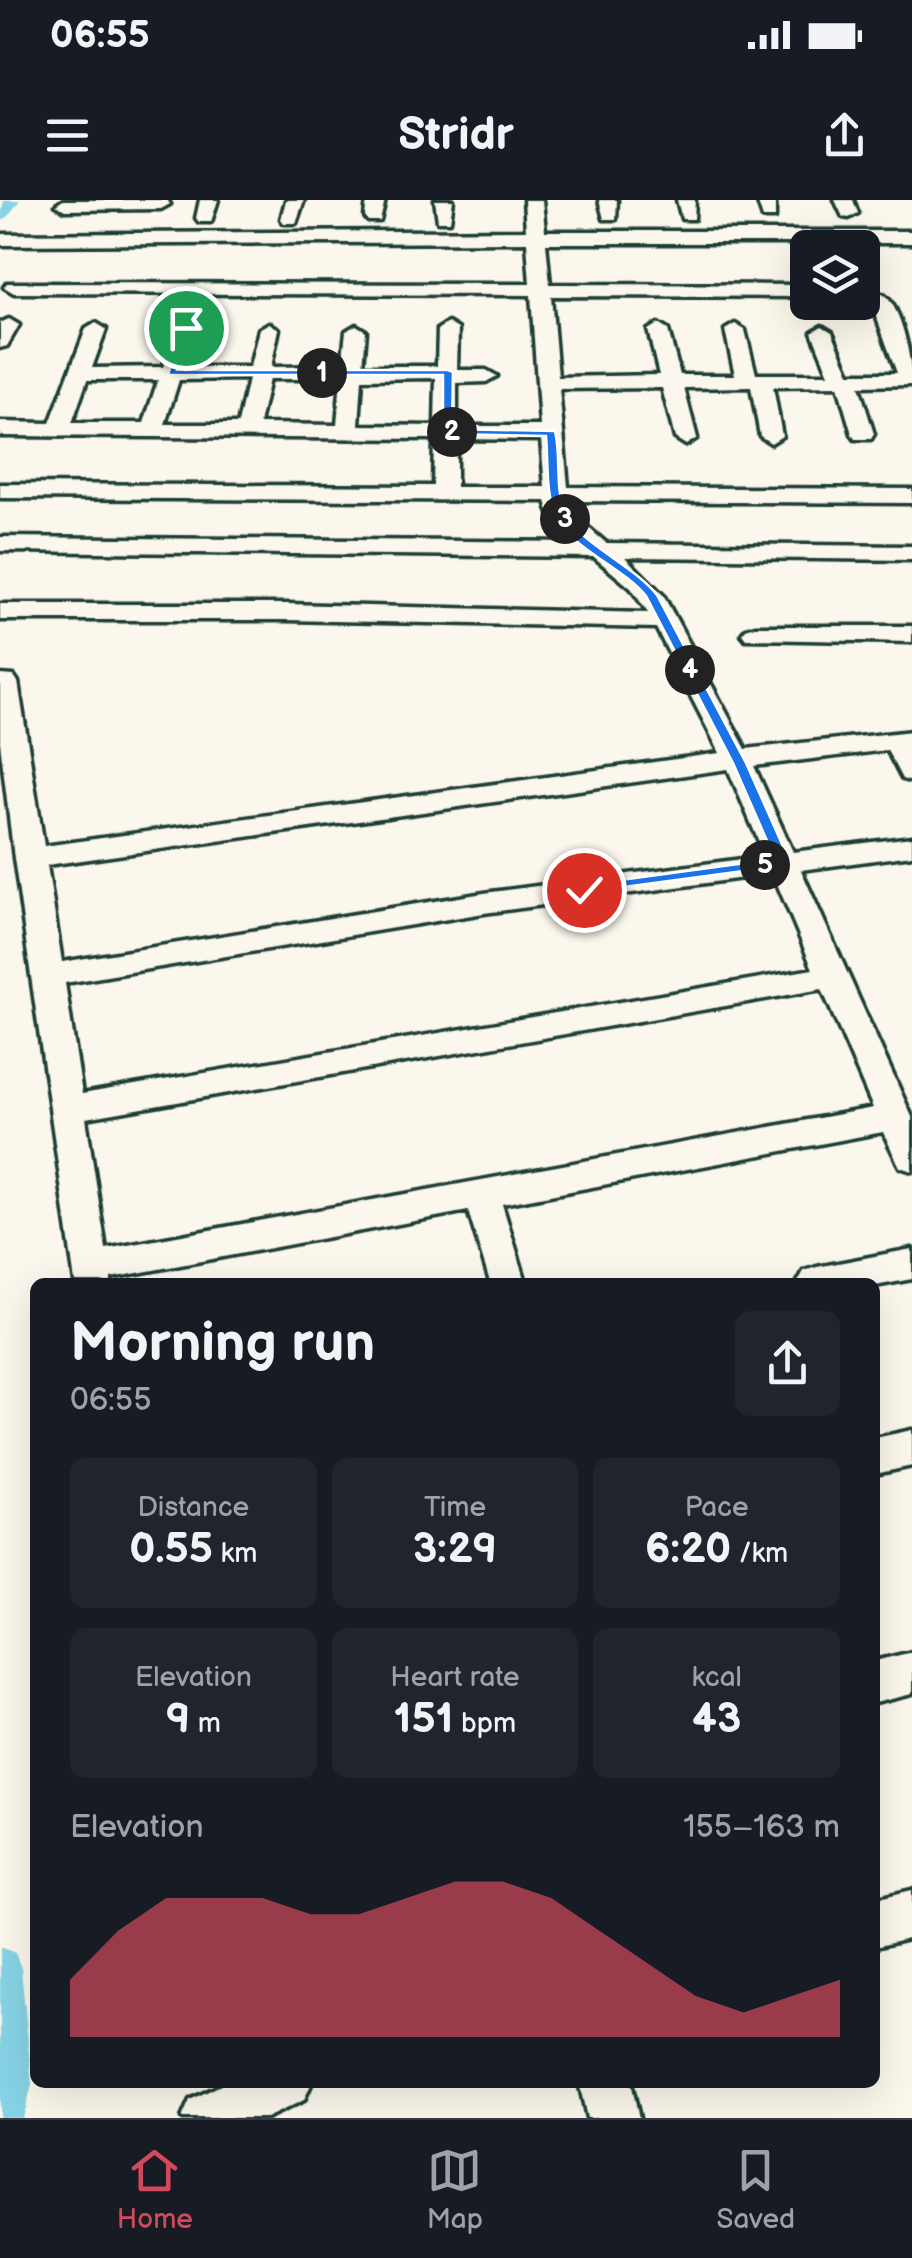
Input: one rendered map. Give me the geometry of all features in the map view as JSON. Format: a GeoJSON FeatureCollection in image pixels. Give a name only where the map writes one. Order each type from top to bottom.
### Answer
{"type":"FeatureCollection","features":[{"type":"Feature","properties":{"kind":"street"},"geometry":{"type":"LineString","coordinates":[[290,220],[295,200]]}},
{"type":"Feature","properties":{"kind":"street"},"geometry":{"type":"LineString","coordinates":[[533,200],[558,509],[574,532],[636,576],[665,621],[737,758],[835,976],[897,1098],[912,1158]]}},
{"type":"Feature","properties":{"kind":"street"},"geometry":{"type":"LineString","coordinates":[[64,206],[162,204]]}},
{"type":"Feature","properties":{"kind":"street"},"geometry":{"type":"LineString","coordinates":[[232,239],[226,266],[235,272],[327,256],[438,227],[536,237],[912,237]]}},
{"type":"Feature","properties":{"kind":"street"},"geometry":{"type":"LineString","coordinates":[[1,239],[232,239],[540,290]]}},
{"type":"Feature","properties":{"kind":"street"},"geometry":{"type":"LineString","coordinates":[[14,287],[327,256]]}},
{"type":"Feature","properties":{"kind":"street"},"geometry":{"type":"LineString","coordinates":[[327,310],[540,290],[790,291]]}},
{"type":"Feature","properties":{"kind":"street"},"geometry":{"type":"LineString","coordinates":[[546,383],[911,380],[880,294]]}},
{"type":"Feature","properties":{"kind":"street"},"geometry":{"type":"LineString","coordinates":[[249,310],[288,310]]}},
{"type":"Feature","properties":{"kind":"street"},"geometry":{"type":"LineString","coordinates":[[58,430],[102,316]]}},
{"type":"Feature","properties":{"kind":"street"},"geometry":{"type":"LineString","coordinates":[[152,431],[172,373],[184,316]]}},
{"type":"Feature","properties":{"kind":"street"},"geometry":{"type":"LineString","coordinates":[[444,494],[448,328]]}},
{"type":"Feature","properties":{"kind":"street"},"geometry":{"type":"LineString","coordinates":[[246,431],[268,329]]}},
{"type":"Feature","properties":{"kind":"street"},"geometry":{"type":"LineString","coordinates":[[658,330],[686,438]]}},
{"type":"Feature","properties":{"kind":"street"},"geometry":{"type":"LineString","coordinates":[[735,330],[771,436]]}},
{"type":"Feature","properties":{"kind":"street"},"geometry":{"type":"LineString","coordinates":[[347,432],[356,331]]}},
{"type":"Feature","properties":{"kind":"street"},"geometry":{"type":"LineString","coordinates":[[822,332],[845,380],[863,434]]}},
{"type":"Feature","properties":{"kind":"street"},"geometry":{"type":"LineString","coordinates":[[79,374],[486,376]]}},
{"type":"Feature","properties":{"kind":"street"},"geometry":{"type":"LineString","coordinates":[[0,430],[551,433]]}},
{"type":"Feature","properties":{"kind":"street"},"geometry":{"type":"LineString","coordinates":[[0,491],[912,496]]}},
{"type":"Feature","properties":{"kind":"street"},"geometry":{"type":"LineString","coordinates":[[0,544],[35,534],[290,537],[605,553],[912,554]]}},
{"type":"Feature","properties":{"kind":"street"},"geometry":{"type":"LineString","coordinates":[[28,572],[35,534]]}},
{"type":"Feature","properties":{"kind":"street"},"geometry":{"type":"LineString","coordinates":[[283,576],[290,537]]}},
{"type":"Feature","properties":{"kind":"street"},"geometry":{"type":"LineString","coordinates":[[0,612],[286,612],[665,621]]}},
{"type":"Feature","properties":{"kind":"street"},"geometry":{"type":"LineString","coordinates":[[754,634],[912,634]]}},
{"type":"Feature","properties":{"kind":"street"},"geometry":{"type":"LineString","coordinates":[[6,682],[92,1275],[480,1193],[897,1098]]}},
{"type":"Feature","properties":{"kind":"street"},"geometry":{"type":"LineString","coordinates":[[30,858],[737,758],[904,740],[912,773]]}},
{"type":"Feature","properties":{"kind":"street"},"geometry":{"type":"LineString","coordinates":[[47,974],[484,903],[912,846]]}},
{"type":"Feature","properties":{"kind":"street"},"geometry":{"type":"LineString","coordinates":[[67,1109],[835,976]]}},
{"type":"Feature","properties":{"kind":"street"},"geometry":{"type":"LineString","coordinates":[[480,1193],[507,1278]]}},
{"type":"Feature","properties":{"kind":"street"},"geometry":{"type":"LineString","coordinates":[[838,1278],[912,1264]]}},
{"type":"Feature","properties":{"kind":"street"},"geometry":{"type":"LineString","coordinates":[[880,1455],[912,1448]]}},
{"type":"Feature","properties":{"kind":"street"},"geometry":{"type":"LineString","coordinates":[[880,1681],[912,1673]]}},
{"type":"Feature","properties":{"kind":"street"},"geometry":{"type":"LineString","coordinates":[[880,1923],[912,1914]]}},
{"type":"Feature","properties":{"kind":"street"},"geometry":{"type":"LineString","coordinates":[[211,2104],[266,2088]]}},
{"type":"Feature","properties":{"kind":"street"},"geometry":{"type":"LineString","coordinates":[[606,2088],[613,2118]]}},
{"type":"Feature","properties":{"kind":"waterway"},"geometry":{"type":"LineString","coordinates":[[0,216],[12,200]]}},
{"type":"Feature","properties":{"kind":"waterway"},"geometry":{"type":"LineString","coordinates":[[0,1968],[10,2085],[1,2118]]}},
{"type":"Feature","properties":{"kind":"route"},"geometry":{"type":"LineString","coordinates":[[186,328],[172,373],[448,372],[447,432],[551,433],[558,509],[574,532],[636,576],[651,595],[739,763],[784,862],[584,890]]}}]}
